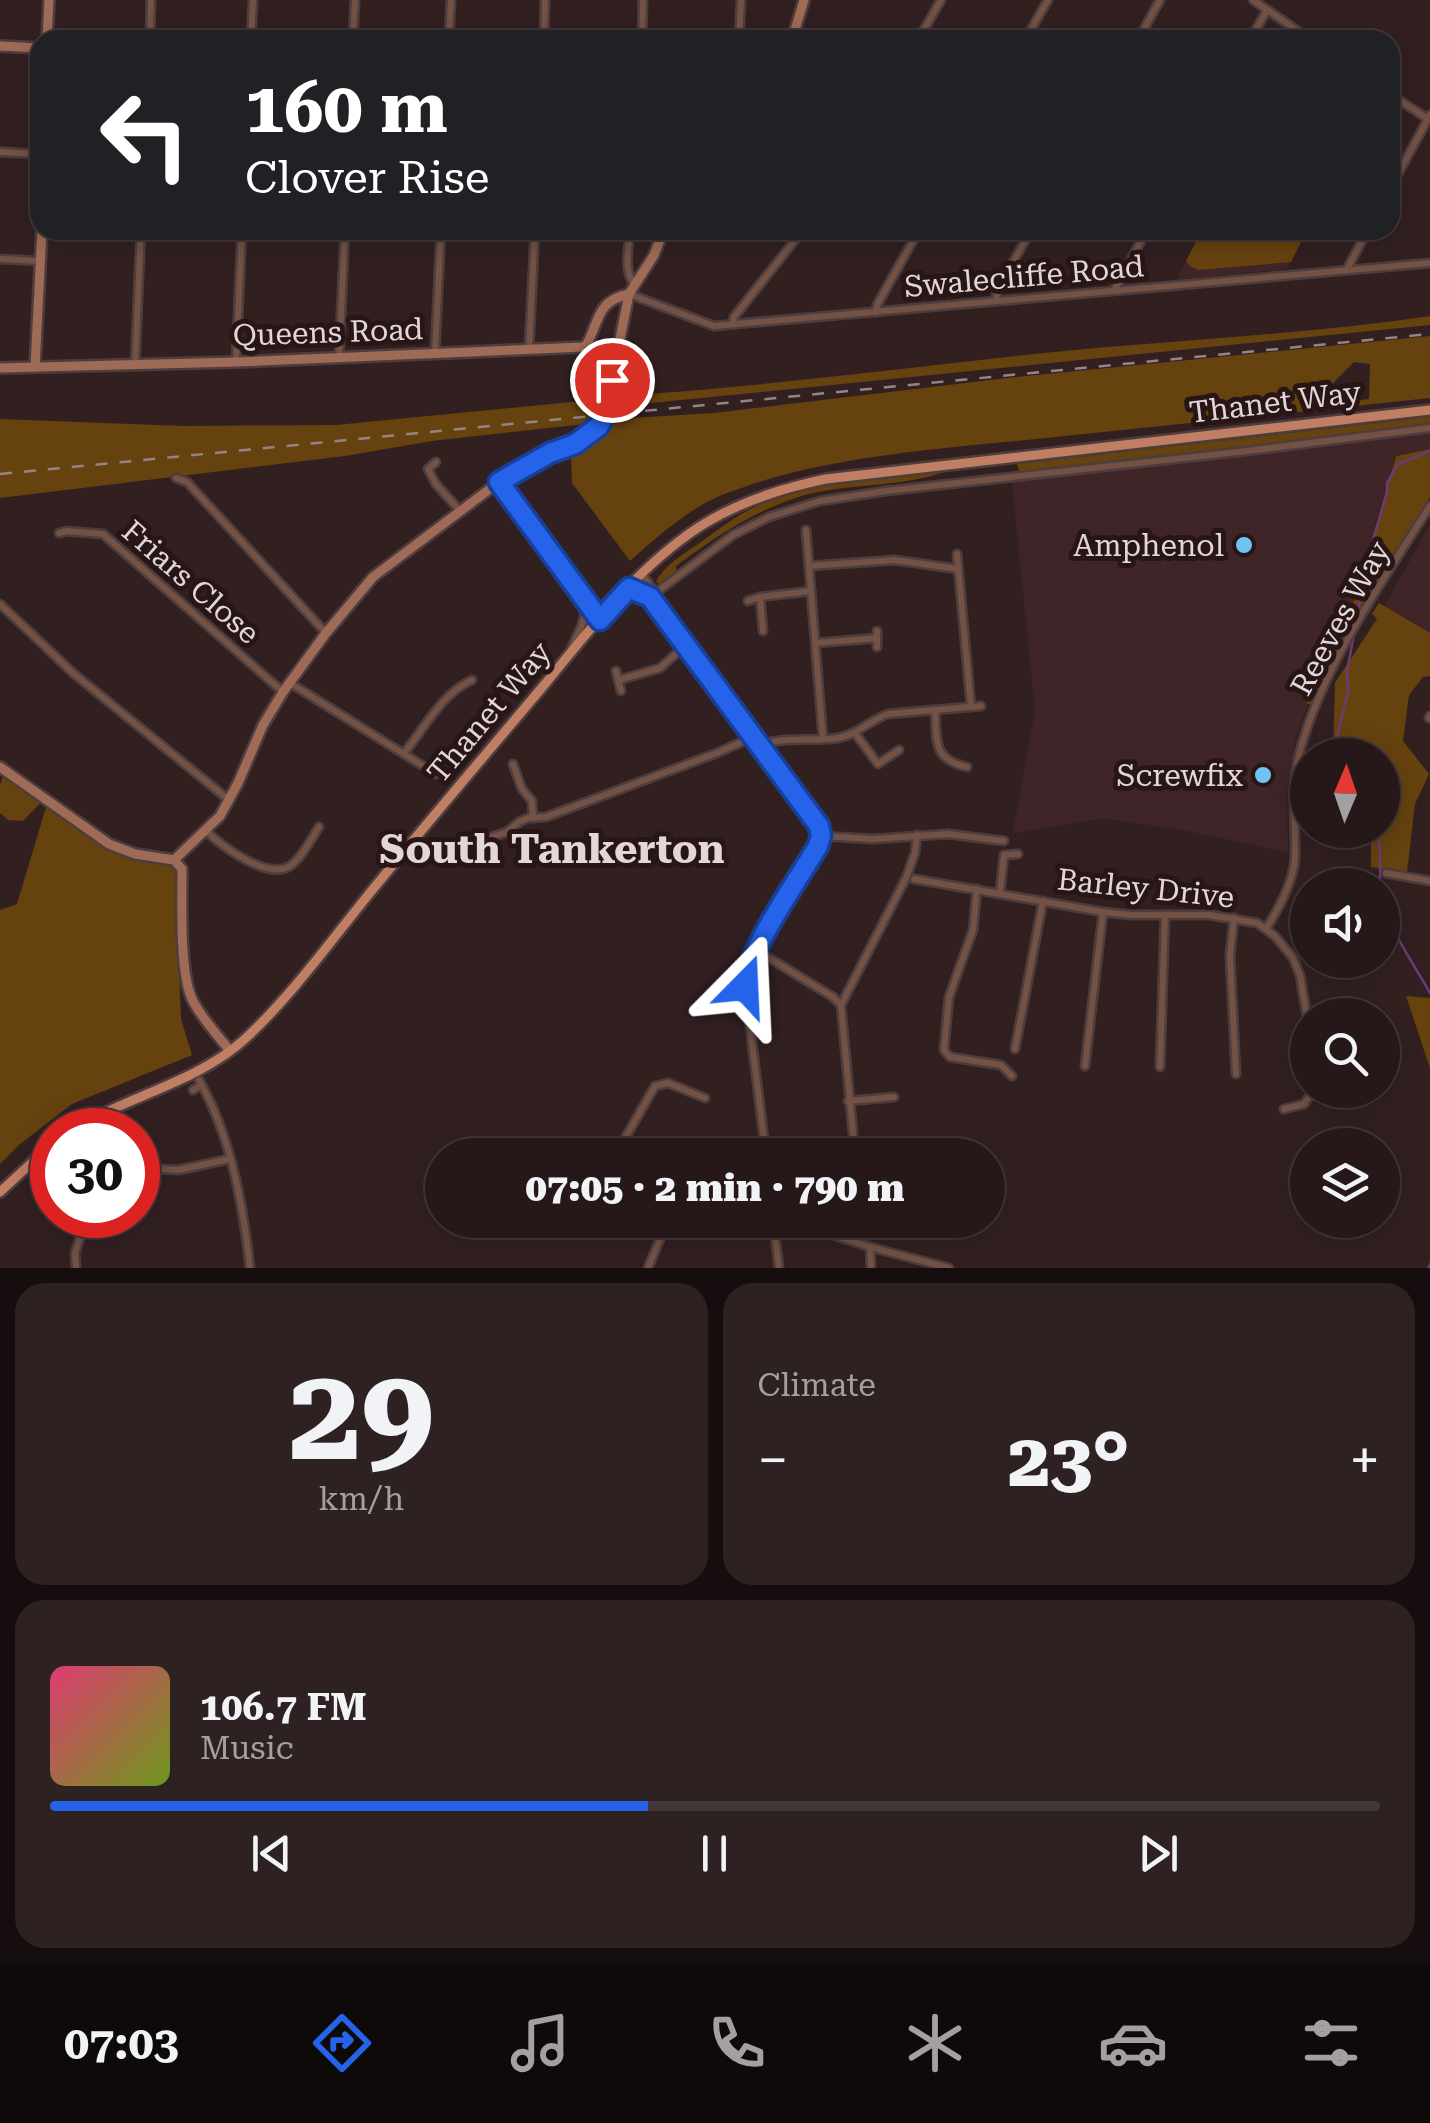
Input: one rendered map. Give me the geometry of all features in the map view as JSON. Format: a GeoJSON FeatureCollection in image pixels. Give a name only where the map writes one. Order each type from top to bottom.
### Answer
{"type":"FeatureCollection","features":[{"type":"Feature","properties":{"kind":"main road","name":"Thanet Way"},"geometry":{"type":"LineString","coordinates":[[113,1108],[200,1069],[230,1051],[275,1008],[565,659],[642,574],[702,526],[745,502],[806,483],[854,475],[1430,410]]}},
{"type":"Feature","properties":{"kind":"main road"},"geometry":{"type":"LineString","coordinates":[[0,1192],[30,1164]]}},
{"type":"Feature","properties":{"kind":"street"},"geometry":{"type":"LineString","coordinates":[[48,30],[49,0]]}},
{"type":"Feature","properties":{"kind":"street"},"geometry":{"type":"LineString","coordinates":[[150,30],[152,0]]}},
{"type":"Feature","properties":{"kind":"street"},"geometry":{"type":"LineString","coordinates":[[252,30],[253,0]]}},
{"type":"Feature","properties":{"kind":"street"},"geometry":{"type":"LineString","coordinates":[[354,30],[355,0]]}},
{"type":"Feature","properties":{"kind":"street"},"geometry":{"type":"LineString","coordinates":[[450,30],[451,0]]}},
{"type":"Feature","properties":{"kind":"street"},"geometry":{"type":"LineString","coordinates":[[544,30],[546,0]]}},
{"type":"Feature","properties":{"kind":"street"},"geometry":{"type":"LineString","coordinates":[[642,30],[643,0]]}},
{"type":"Feature","properties":{"kind":"street"},"geometry":{"type":"LineString","coordinates":[[740,30],[741,0]]}},
{"type":"Feature","properties":{"kind":"street"},"geometry":{"type":"LineString","coordinates":[[795,30],[804,0]]}},
{"type":"Feature","properties":{"kind":"street"},"geometry":{"type":"LineString","coordinates":[[924,30],[940,0]]}},
{"type":"Feature","properties":{"kind":"street"},"geometry":{"type":"LineString","coordinates":[[1031,30],[1048,0]]}},
{"type":"Feature","properties":{"kind":"street"},"geometry":{"type":"LineString","coordinates":[[1144,30],[1160,0]]}},
{"type":"Feature","properties":{"kind":"street"},"geometry":{"type":"LineString","coordinates":[[1253,0],[1296,30]]}},
{"type":"Feature","properties":{"kind":"street"},"geometry":{"type":"LineString","coordinates":[[1256,30],[1267,10]]}},
{"type":"Feature","properties":{"kind":"street"},"geometry":{"type":"LineString","coordinates":[[0,46],[30,48]]}},
{"type":"Feature","properties":{"kind":"street"},"geometry":{"type":"LineString","coordinates":[[1400,100],[1429,117],[1400,171]]}},
{"type":"Feature","properties":{"kind":"street"},"geometry":{"type":"LineString","coordinates":[[0,152],[30,154]]}},
{"type":"Feature","properties":{"kind":"street"},"geometry":{"type":"LineString","coordinates":[[35,368],[42,240]]}},
{"type":"Feature","properties":{"kind":"street"},"geometry":{"type":"LineString","coordinates":[[135,364],[141,240]]}},
{"type":"Feature","properties":{"kind":"street"},"geometry":{"type":"LineString","coordinates":[[236,362],[242,240]]}},
{"type":"Feature","properties":{"kind":"street"},"geometry":{"type":"LineString","coordinates":[[339,356],[345,240]]}},
{"type":"Feature","properties":{"kind":"street"},"geometry":{"type":"LineString","coordinates":[[435,353],[441,240]]}},
{"type":"Feature","properties":{"kind":"street"},"geometry":{"type":"LineString","coordinates":[[529,349],[534,240]]}},
{"type":"Feature","properties":{"kind":"street"},"geometry":{"type":"LineString","coordinates":[[174,860],[220,816],[286,687],[374,576],[499,482],[550,453],[575,444],[599,426],[608,408],[631,289],[627,270],[629,240]]}},
{"type":"Feature","properties":{"kind":"street"},"geometry":{"type":"LineString","coordinates":[[631,289],[660,240]]}},
{"type":"Feature","properties":{"kind":"street"},"geometry":{"type":"LineString","coordinates":[[732,324],[795,240]]}},
{"type":"Feature","properties":{"kind":"street"},"geometry":{"type":"LineString","coordinates":[[876,312],[914,240]]}},
{"type":"Feature","properties":{"kind":"street"},"geometry":{"type":"LineString","coordinates":[[996,300],[1026,240]]}},
{"type":"Feature","properties":{"kind":"street"},"geometry":{"type":"LineString","coordinates":[[1114,290],[1142,240]]}},
{"type":"Feature","properties":{"kind":"street"},"geometry":{"type":"LineString","coordinates":[[1346,270],[1362,240]]}},
{"type":"Feature","properties":{"kind":"street"},"geometry":{"type":"LineString","coordinates":[[0,259],[41,261]]}},
{"type":"Feature","properties":{"kind":"street","name":"Swalecliffe Road"},"geometry":{"type":"LineString","coordinates":[[631,289],[714,326],[1430,264]]}},
{"type":"Feature","properties":{"kind":"street","name":"Queens Road"},"geometry":{"type":"LineString","coordinates":[[0,368],[584,347],[605,305],[631,289]]}},
{"type":"Feature","properties":{"kind":"street"},"geometry":{"type":"LineString","coordinates":[[650,597],[733,535],[769,517],[820,502],[886,490],[1430,428]]}},
{"type":"Feature","properties":{"kind":"street"},"geometry":{"type":"LineString","coordinates":[[436,462],[428,469],[460,510]]}},
{"type":"Feature","properties":{"kind":"street"},"geometry":{"type":"LineString","coordinates":[[176,478],[187,482],[326,633]]}},
{"type":"Feature","properties":{"kind":"street"},"geometry":{"type":"LineString","coordinates":[[499,482],[600,620]]}},
{"type":"Feature","properties":{"kind":"street","name":"Reeves Way"},"geometry":{"type":"LineString","coordinates":[[1266,929],[1280,908],[1294,861],[1293,804],[1298,755],[1314,705],[1430,506]]}},
{"type":"Feature","properties":{"kind":"street"},"geometry":{"type":"LineString","coordinates":[[806,530],[823,740]]}},
{"type":"Feature","properties":{"kind":"street","name":"Friars Close"},"geometry":{"type":"LineString","coordinates":[[60,533],[102,534],[286,687],[436,774]]}},
{"type":"Feature","properties":{"kind":"street"},"geometry":{"type":"LineString","coordinates":[[958,554],[970,707]]}},
{"type":"Feature","properties":{"kind":"street"},"geometry":{"type":"LineString","coordinates":[[809,566],[895,560],[958,570]]}},
{"type":"Feature","properties":{"kind":"street"},"geometry":{"type":"LineString","coordinates":[[642,574],[651,587],[650,597]]}},
{"type":"Feature","properties":{"kind":"street"},"geometry":{"type":"LineString","coordinates":[[629,588],[650,597],[819,826],[818,846],[756,950],[746,974],[764,1138]]}},
{"type":"Feature","properties":{"kind":"street"},"geometry":{"type":"LineString","coordinates":[[748,601],[760,596],[810,592]]}},
{"type":"Feature","properties":{"kind":"street"},"geometry":{"type":"LineString","coordinates":[[760,596],[763,632]]}},
{"type":"Feature","properties":{"kind":"street"},"geometry":{"type":"LineString","coordinates":[[0,604],[73,673],[230,800]]}},
{"type":"Feature","properties":{"kind":"street"},"geometry":{"type":"LineString","coordinates":[[588,604],[610,609]]}},
{"type":"Feature","properties":{"kind":"street"},"geometry":{"type":"LineString","coordinates":[[565,659],[588,604]]}},
{"type":"Feature","properties":{"kind":"street"},"geometry":{"type":"LineString","coordinates":[[816,643],[877,639]]}},
{"type":"Feature","properties":{"kind":"street"},"geometry":{"type":"LineString","coordinates":[[621,691],[618,676],[660,668],[686,646]]}},
{"type":"Feature","properties":{"kind":"street"},"geometry":{"type":"LineString","coordinates":[[404,753],[444,700],[472,680]]}},
{"type":"Feature","properties":{"kind":"street"},"geometry":{"type":"LineString","coordinates":[[759,745],[782,740],[842,738],[888,714],[982,706]]}},
{"type":"Feature","properties":{"kind":"street"},"geometry":{"type":"LineString","coordinates":[[935,710],[942,756],[948,762],[968,766]]}},
{"type":"Feature","properties":{"kind":"street"},"geometry":{"type":"LineString","coordinates":[[855,733],[878,764],[900,750]]}},
{"type":"Feature","properties":{"kind":"street"},"geometry":{"type":"LineString","coordinates":[[414,840],[436,855],[507,832],[519,822],[546,817],[753,736]]}},
{"type":"Feature","properties":{"kind":"street"},"geometry":{"type":"LineString","coordinates":[[514,764],[522,790],[532,801],[533,818]]}},
{"type":"Feature","properties":{"kind":"street"},"geometry":{"type":"LineString","coordinates":[[0,767],[109,844],[135,854],[174,860],[182,869],[188,987],[193,1001],[230,1051]]}},
{"type":"Feature","properties":{"kind":"street"},"geometry":{"type":"LineString","coordinates":[[206,831],[220,844],[263,868],[278,870],[295,861],[319,828]]}},
{"type":"Feature","properties":{"kind":"street"},"geometry":{"type":"LineString","coordinates":[[821,836],[873,839],[948,834],[1004,841]]}},
{"type":"Feature","properties":{"kind":"street"},"geometry":{"type":"LineString","coordinates":[[853,1138],[841,1005],[906,878],[917,835]]}},
{"type":"Feature","properties":{"kind":"street"},"geometry":{"type":"LineString","coordinates":[[1000,892],[1004,855],[1018,854]]}},
{"type":"Feature","properties":{"kind":"street"},"geometry":{"type":"LineString","coordinates":[[1400,876],[1430,881]]}},
{"type":"Feature","properties":{"kind":"street","name":"Barley Drive"},"geometry":{"type":"LineString","coordinates":[[914,880],[1103,912],[1209,915],[1256,924],[1282,943],[1297,966],[1303,998]]}},
{"type":"Feature","properties":{"kind":"street"},"geometry":{"type":"LineString","coordinates":[[977,888],[973,930],[948,997],[944,1050],[950,1057],[1001,1066],[1012,1076]]}},
{"type":"Feature","properties":{"kind":"street"},"geometry":{"type":"LineString","coordinates":[[1015,1048],[1043,901]]}},
{"type":"Feature","properties":{"kind":"street"},"geometry":{"type":"LineString","coordinates":[[1085,1066],[1103,912]]}},
{"type":"Feature","properties":{"kind":"street"},"geometry":{"type":"LineString","coordinates":[[1160,1067],[1165,915]]}},
{"type":"Feature","properties":{"kind":"street"},"geometry":{"type":"LineString","coordinates":[[1234,918],[1230,956],[1236,1074]]}},
{"type":"Feature","properties":{"kind":"street"},"geometry":{"type":"LineString","coordinates":[[756,950],[841,1005]]}},
{"type":"Feature","properties":{"kind":"street"},"geometry":{"type":"LineString","coordinates":[[193,1090],[201,1082],[217,1116],[243,1218],[250,1268]]}},
{"type":"Feature","properties":{"kind":"street"},"geometry":{"type":"LineString","coordinates":[[625,1138],[656,1086],[668,1083],[704,1098]]}},
{"type":"Feature","properties":{"kind":"street"},"geometry":{"type":"LineString","coordinates":[[848,1101],[894,1096]]}},
{"type":"Feature","properties":{"kind":"street"},"geometry":{"type":"LineString","coordinates":[[1284,1109],[1290,1108]]}},
{"type":"Feature","properties":{"kind":"street"},"geometry":{"type":"LineString","coordinates":[[160,1169],[178,1170],[230,1159]]}},
{"type":"Feature","properties":{"kind":"street"},"geometry":{"type":"LineString","coordinates":[[76,1268],[75,1252],[80,1238]]}},
{"type":"Feature","properties":{"kind":"street"},"geometry":{"type":"LineString","coordinates":[[648,1268],[660,1238]]}},
{"type":"Feature","properties":{"kind":"street"},"geometry":{"type":"LineString","coordinates":[[775,1238],[778,1268]]}},
{"type":"Feature","properties":{"kind":"street"},"geometry":{"type":"LineString","coordinates":[[842,1238],[949,1268]]}},
{"type":"Feature","properties":{"kind":"street"},"geometry":{"type":"LineString","coordinates":[[870,1247],[872,1268]]}},
{"type":"Feature","properties":{"kind":"shaded area"},"geometry":{"type":"Polygon","coordinates":[[[1197,240],[1303,240],[1287,269],[1176,280],[1197,240]]]}},
{"type":"Feature","properties":{"kind":"shaded area"},"geometry":{"type":"Polygon","coordinates":[[[1197,240],[1302,240],[1291,262],[1199,270],[1186,261],[1197,240]]]}},
{"type":"Feature","properties":{"kind":"shaded area"},"geometry":{"type":"Polygon","coordinates":[[[1430,316],[1430,325],[611,407],[612,396],[1430,316]]]}},
{"type":"Feature","properties":{"kind":"shaded area"},"geometry":{"type":"Polygon","coordinates":[[[1430,336],[1430,398],[836,463],[758,482],[709,501],[673,524],[630,561],[572,483],[571,453],[615,419],[714,413],[1007,378],[1430,336]],[[1354,362],[1326,390],[1326,404],[1369,399],[1370,364],[1354,362]]]}},
{"type":"Feature","properties":{"kind":"shaded area"},"geometry":{"type":"Polygon","coordinates":[[[603,399],[594,423],[0,498],[0,419],[183,426],[336,425],[603,399]]]}},
{"type":"Feature","properties":{"kind":"shaded area"},"geometry":{"type":"Polygon","coordinates":[[[1430,417],[1430,427],[1020,475],[1017,464],[1430,417]]]}},
{"type":"Feature","properties":{"kind":"shaded area"},"geometry":{"type":"Polygon","coordinates":[[[1430,433],[1430,449],[1395,456],[1348,621],[1317,679],[1296,738],[1290,738],[1288,852],[1104,818],[1013,833],[1035,710],[1012,482],[1430,433]]]}},
{"type":"Feature","properties":{"kind":"shaded area"},"geometry":{"type":"Polygon","coordinates":[[[1430,449],[1430,497],[1334,657],[1311,704],[1307,704],[1348,621],[1396,456],[1430,449]]]}},
{"type":"Feature","properties":{"kind":"shaded area"},"geometry":{"type":"Polygon","coordinates":[[[955,468],[906,481],[798,497],[726,531],[676,566],[676,573],[660,584],[656,582],[682,555],[739,515],[770,501],[848,481],[955,468]]]}},
{"type":"Feature","properties":{"kind":"shaded area"},"geometry":{"type":"Polygon","coordinates":[[[1430,525],[1430,655],[1377,619],[1430,525]]]}},
{"type":"Feature","properties":{"kind":"shaded area"},"geometry":{"type":"Polygon","coordinates":[[[1379,603],[1430,633],[1430,676],[1423,677],[1409,695],[1403,741],[1429,774],[1415,804],[1407,872],[1371,867],[1371,848],[1400,848],[1400,738],[1333,738],[1335,683],[1377,619],[1372,614],[1379,603]]]}},
{"type":"Feature","properties":{"kind":"shaded area"},"geometry":{"type":"Polygon","coordinates":[[[5,770],[45,798],[23,821],[8,820],[0,813],[0,785],[5,770]]]}},
{"type":"Feature","properties":{"kind":"shaded area"},"geometry":{"type":"Polygon","coordinates":[[[47,804],[126,856],[170,864],[175,870],[181,1019],[192,1055],[67,1108],[30,1108],[30,1136],[0,1164],[0,910],[17,904],[47,804]]]}},
{"type":"Feature","properties":{"kind":"shaded area"},"geometry":{"type":"Polygon","coordinates":[[[1406,996],[1430,998],[1430,1068],[1406,996]]]}},
{"type":"Feature","properties":{"kind":"waterway"},"geometry":{"type":"LineString","coordinates":[[1357,616],[1387,483],[1398,464],[1430,451]]}},
{"type":"Feature","properties":{"kind":"waterway"},"geometry":{"type":"LineString","coordinates":[[1337,738],[1348,692],[1347,671],[1354,634]]}},
{"type":"Feature","properties":{"kind":"waterway"},"geometry":{"type":"LineString","coordinates":[[1380,848],[1380,868]]}},
{"type":"Feature","properties":{"kind":"waterway"},"geometry":{"type":"LineString","coordinates":[[1400,942],[1430,993]]}},
{"type":"Feature","properties":{"kind":"waterway"},"geometry":{"type":"LineString","coordinates":[[1428,1268],[1430,1264]]}},
{"type":"Feature","properties":{"kind":"railway"},"geometry":{"type":"LineString","coordinates":[[0,474],[1430,334]]}},
{"type":"Feature","properties":{"kind":"place","name":"Amphenol"},"geometry":{"type":"Point","coordinates":[1244,545]}},
{"type":"Feature","properties":{"kind":"place","name":"Screwfix"},"geometry":{"type":"Point","coordinates":[1263,775]}},
{"type":"Feature","properties":{"kind":"district","name":"South Tankerton"},"geometry":{"type":"Point","coordinates":[552,849]}},
{"type":"Feature","properties":{"kind":"route"},"geometry":{"type":"LineString","coordinates":[[612,380],[608,408],[599,426],[575,444],[550,453],[499,482],[600,620],[629,588],[650,597],[819,826],[818,846],[756,950],[745,986]]}}]}
